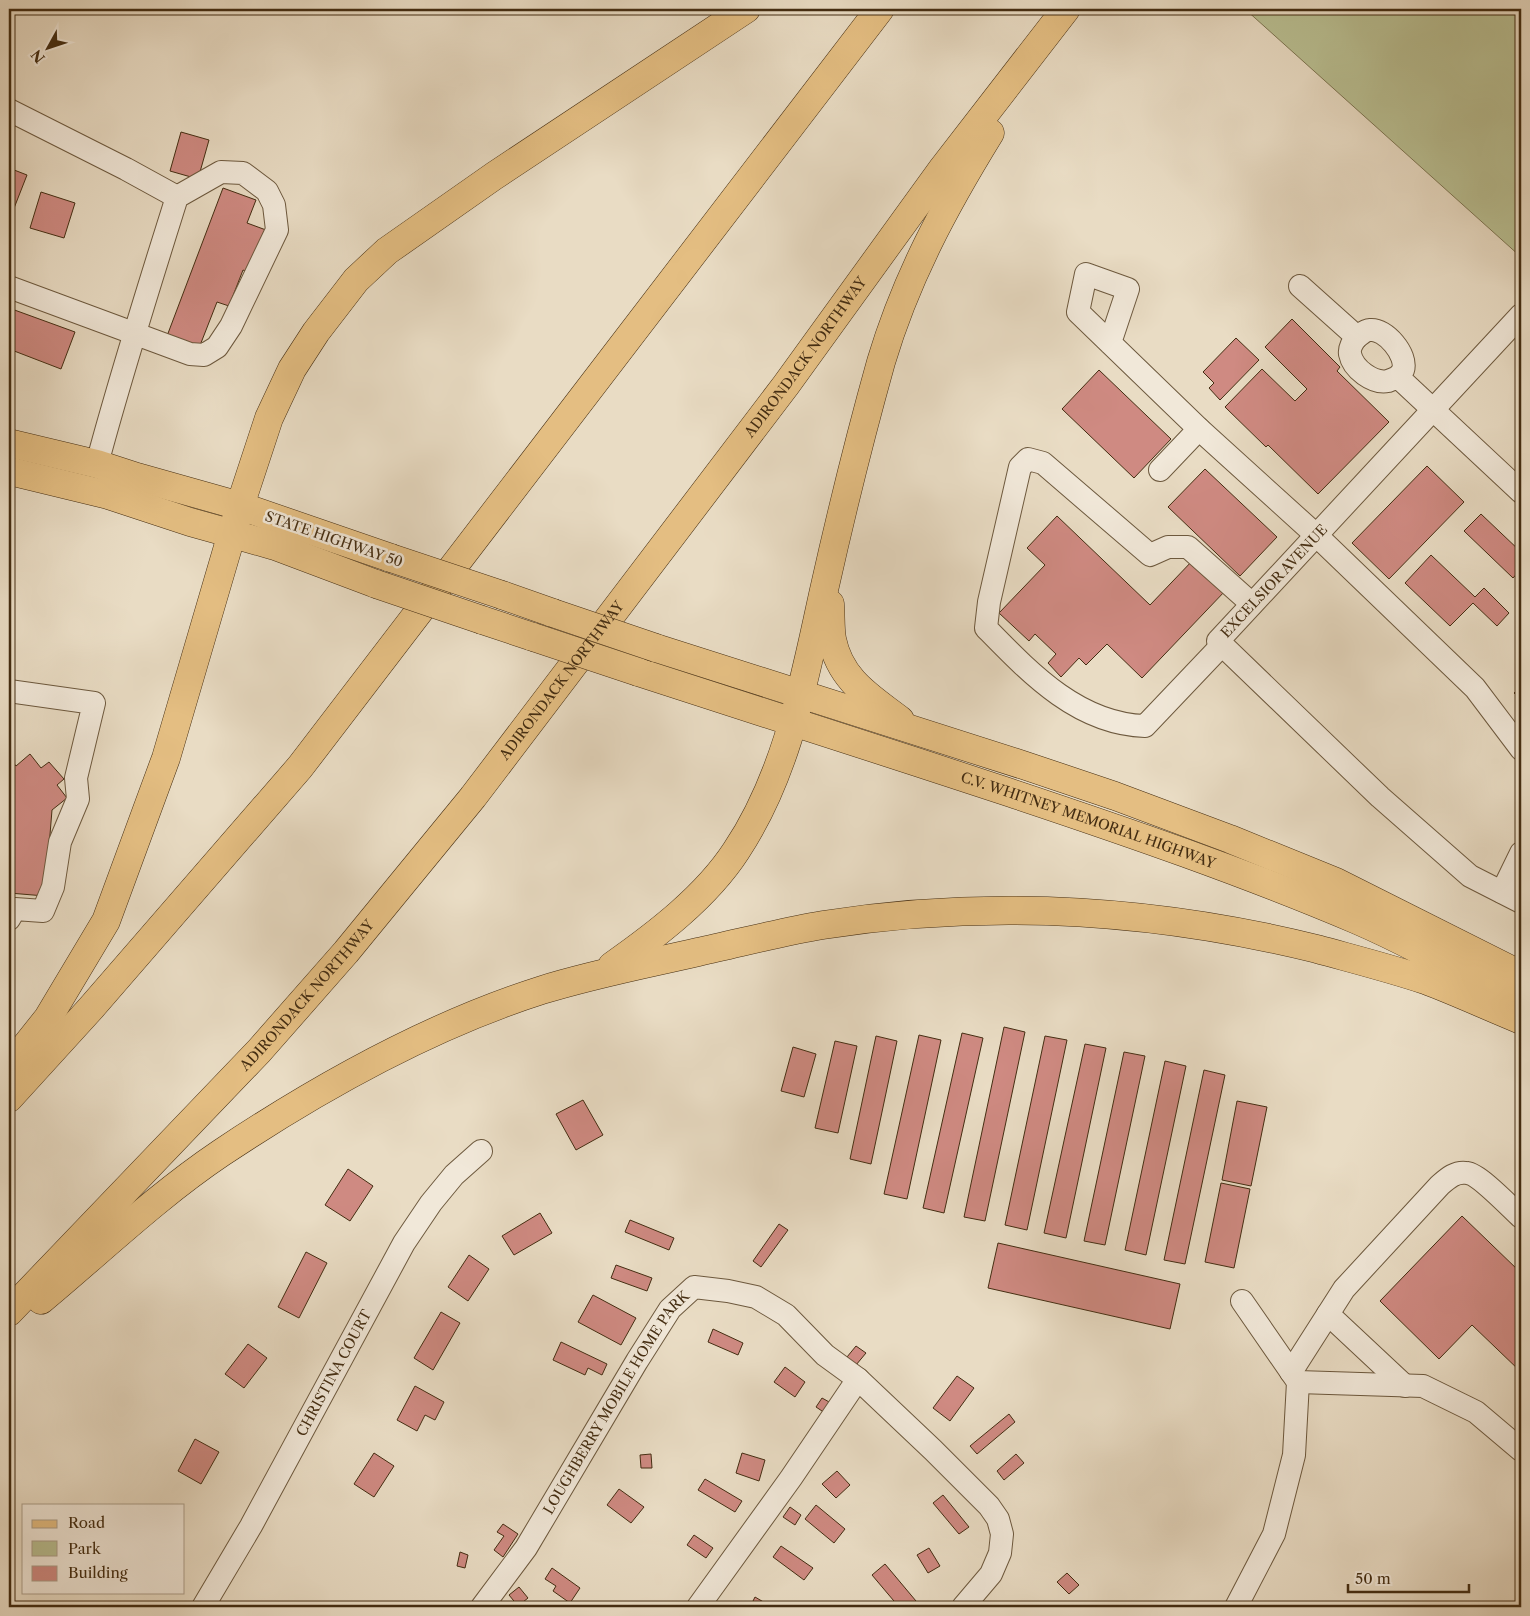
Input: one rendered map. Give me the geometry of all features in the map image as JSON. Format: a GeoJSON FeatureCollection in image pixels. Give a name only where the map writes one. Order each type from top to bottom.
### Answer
{"type":"FeatureCollection","features":[{"type":"Feature","properties":{"kind":"main road"},"geometry":{"type":"LineString","coordinates":[[9,1067],[48,1018],[106,921],[166,758],[240,506],[269,418],[292,370],[316,332],[342,296],[370,266],[407,236],[746,9]]}},
{"type":"Feature","properties":{"kind":"main road"},"geometry":{"type":"LineString","coordinates":[[9,1098],[91,1008],[300,767],[880,9]]}},
{"type":"Feature","properties":{"kind":"main road"},"geometry":{"type":"LineString","coordinates":[[603,973],[660,932],[711,882],[735,853],[754,820],[775,775],[794,722],[828,573],[882,361],[900,307],[926,245],[958,185],[1064,11]]}},
{"type":"Feature","properties":{"kind":"main road","name":"ADIRONDACK NORTHWAY"},"geometry":{"type":"LineString","coordinates":[[9,1312],[259,1051],[346,952],[473,797],[774,401],[943,168],[1064,11]]}},
{"type":"Feature","properties":{"kind":"main road","name":"STATE HIGHWAY 50"},"geometry":{"type":"LineString","coordinates":[[10,443],[97,464],[240,506],[656,648]]}},
{"type":"Feature","properties":{"kind":"main road","name":"STATE HIGHWAY 50"},"geometry":{"type":"LineString","coordinates":[[9,471],[108,495],[190,522],[275,546],[376,584],[638,672]]}},
{"type":"Feature","properties":{"kind":"main road"},"geometry":{"type":"LineString","coordinates":[[828,573],[832,638],[836,654],[848,676],[856,687],[915,732]]}},
{"type":"Feature","properties":{"kind":"main road","name":"C.V. WHITNEY MEMORIAL HIGHWAY"},"geometry":{"type":"LineString","coordinates":[[656,648],[1108,794],[1230,839],[1336,882],[1521,975]]}},
{"type":"Feature","properties":{"kind":"main road","name":"C.V. WHITNEY MEMORIAL HIGHWAY"},"geometry":{"type":"LineString","coordinates":[[638,672],[1119,829],[1220,865],[1359,921],[1432,956],[1521,1006]]}},
{"type":"Feature","properties":{"kind":"main road"},"geometry":{"type":"LineString","coordinates":[[9,1326],[194,1172],[340,1080],[403,1048],[472,1016],[541,990],[603,973],[822,925],[943,912],[1039,910],[1106,914],[1190,923],[1293,944],[1367,962],[1427,981],[1521,1020]]}},
{"type":"Feature","properties":{"kind":"street"},"geometry":{"type":"LineString","coordinates":[[9,110],[177,197]]}},
{"type":"Feature","properties":{"kind":"street"},"geometry":{"type":"LineString","coordinates":[[9,287],[134,332],[190,354],[204,355],[217,347],[231,326],[277,230],[274,205],[267,191],[243,173],[221,172],[177,197],[134,332],[119,382],[97,464]]}},
{"type":"Feature","properties":{"kind":"street"},"geometry":{"type":"LineString","coordinates":[[1300,286],[1357,337]]}},
{"type":"Feature","properties":{"kind":"street","name":"EXCELSIOR AVENUE"},"geometry":{"type":"LineString","coordinates":[[1512,897],[1470,876],[1394,809],[1218,641],[1521,315]]}},
{"type":"Feature","properties":{"kind":"street"},"geometry":{"type":"LineString","coordinates":[[1371,329],[1386,335],[1400,352],[1403,370],[1398,376],[1387,381],[1374,380],[1364,374],[1353,363],[1349,352],[1353,340],[1364,331],[1371,329]]}},
{"type":"Feature","properties":{"kind":"street"},"geometry":{"type":"LineString","coordinates":[[1110,342],[1199,429],[1316,536],[1475,688],[1521,749]]}},
{"type":"Feature","properties":{"kind":"street"},"geometry":{"type":"LineString","coordinates":[[1398,376],[1521,492]]}},
{"type":"Feature","properties":{"kind":"street"},"geometry":{"type":"LineString","coordinates":[[1160,470],[1199,429]]}},
{"type":"Feature","properties":{"kind":"street"},"geometry":{"type":"LineString","coordinates":[[1222,645],[1144,726],[1126,725],[1090,713],[1050,690],[986,628],[989,602],[1020,467],[1028,459],[1043,463],[1150,555],[1168,547],[1188,547],[1252,604]]}},
{"type":"Feature","properties":{"kind":"street"},"geometry":{"type":"LineString","coordinates":[[9,691],[94,703],[76,778],[78,799],[60,842],[53,887],[43,911],[15,909],[9,919]]}},
{"type":"Feature","properties":{"kind":"street"},"geometry":{"type":"LineString","coordinates":[[1512,897],[1521,853]]}},
{"type":"Feature","properties":{"kind":"street","name":"CHRISTINA COURT"},"geometry":{"type":"LineString","coordinates":[[202,1607],[251,1526],[404,1243],[454,1175],[481,1151]]}},
{"type":"Feature","properties":{"kind":"street"},"geometry":{"type":"LineString","coordinates":[[1236,1607],[1274,1534],[1294,1455],[1294,1377],[1328,1314],[1344,1289],[1440,1185],[1454,1174],[1468,1172],[1478,1177],[1521,1217]]}},
{"type":"Feature","properties":{"kind":"street","name":"LOUGHBERRY MOBILE HOME PARK"},"geometry":{"type":"LineString","coordinates":[[482,1607],[526,1548],[670,1308],[694,1287],[756,1297],[786,1315],[824,1355],[858,1379],[989,1506],[998,1519],[1002,1534],[1000,1553],[991,1574],[963,1607]]}},
{"type":"Feature","properties":{"kind":"street"},"geometry":{"type":"LineString","coordinates":[[1242,1302],[1294,1377]]}},
{"type":"Feature","properties":{"kind":"street"},"geometry":{"type":"LineString","coordinates":[[1328,1314],[1405,1386]]}},
{"type":"Feature","properties":{"kind":"street"},"geometry":{"type":"LineString","coordinates":[[1294,1377],[1423,1386],[1476,1412],[1521,1450]]}},
{"type":"Feature","properties":{"kind":"street"},"geometry":{"type":"LineString","coordinates":[[698,1607],[791,1478],[858,1379]]}},
{"type":"Feature","properties":{"kind":"green space"},"geometry":{"type":"Polygon","coordinates":[[[1245,9],[1521,9],[1521,257],[1245,9]]]}},
{"type":"Feature","properties":{"kind":"building"},"geometry":{"type":"Polygon","coordinates":[[[181,132],[209,140],[198,179],[170,171],[181,132]]]}},
{"type":"Feature","properties":{"kind":"building"},"geometry":{"type":"Polygon","coordinates":[[[9,168],[27,175],[9,221],[9,168]]]}},
{"type":"Feature","properties":{"kind":"building"},"geometry":{"type":"Polygon","coordinates":[[[223,188],[256,200],[247,223],[266,230],[250,273],[243,270],[229,306],[217,302],[199,348],[167,336],[223,188]]]}},
{"type":"Feature","properties":{"kind":"building"},"geometry":{"type":"Polygon","coordinates":[[[41,192],[75,203],[64,238],[30,228],[41,192]]]}},
{"type":"Feature","properties":{"kind":"building"},"geometry":{"type":"Polygon","coordinates":[[[9,308],[75,332],[61,369],[9,349],[9,308]]]}},
{"type":"Feature","properties":{"kind":"building"},"geometry":{"type":"Polygon","coordinates":[[[1292,319],[1340,367],[1337,371],[1389,422],[1318,494],[1268,445],[1266,447],[1225,407],[1262,369],[1295,401],[1307,389],[1265,347],[1292,319]]]}},
{"type":"Feature","properties":{"kind":"building"},"geometry":{"type":"Polygon","coordinates":[[[1236,338],[1259,360],[1220,400],[1209,388],[1214,383],[1203,372],[1236,338]]]}},
{"type":"Feature","properties":{"kind":"building"},"geometry":{"type":"Polygon","coordinates":[[[1099,370],[1171,439],[1134,478],[1062,409],[1099,370]]]}},
{"type":"Feature","properties":{"kind":"building"},"geometry":{"type":"Polygon","coordinates":[[[1427,466],[1464,502],[1389,579],[1352,543],[1427,466]]]}},
{"type":"Feature","properties":{"kind":"building"},"geometry":{"type":"Polygon","coordinates":[[[1205,469],[1277,537],[1240,576],[1168,507],[1205,469]]]}},
{"type":"Feature","properties":{"kind":"building"},"geometry":{"type":"Polygon","coordinates":[[[1481,514],[1521,552],[1521,569],[1513,578],[1464,531],[1481,514]]]}},
{"type":"Feature","properties":{"kind":"building"},"geometry":{"type":"Polygon","coordinates":[[[1057,516],[1150,605],[1194,559],[1226,590],[1142,678],[1107,644],[1086,665],[1079,658],[1061,677],[1048,663],[1056,654],[1035,634],[1029,641],[999,613],[1045,565],[1027,548],[1057,516]]]}},
{"type":"Feature","properties":{"kind":"building"},"geometry":{"type":"Polygon","coordinates":[[[1431,555],[1475,597],[1484,588],[1509,613],[1497,626],[1473,603],[1450,626],[1405,583],[1431,555]]]}},
{"type":"Feature","properties":{"kind":"building"},"geometry":{"type":"Polygon","coordinates":[[[1521,686],[1521,700],[1514,693],[1521,686]]]}},
{"type":"Feature","properties":{"kind":"building"},"geometry":{"type":"Polygon","coordinates":[[[30,754],[41,768],[49,762],[64,779],[57,785],[67,798],[52,810],[45,896],[9,893],[9,757],[16,766],[30,754]]]}},
{"type":"Feature","properties":{"kind":"building"},"geometry":{"type":"Polygon","coordinates":[[[1004,1027],[1025,1032],[985,1221],[964,1217],[1004,1027]]]}},
{"type":"Feature","properties":{"kind":"building"},"geometry":{"type":"Polygon","coordinates":[[[962,1033],[983,1038],[944,1213],[923,1208],[962,1033]]]}},
{"type":"Feature","properties":{"kind":"building"},"geometry":{"type":"Polygon","coordinates":[[[919,1035],[941,1040],[907,1199],[884,1194],[919,1035]]]}},
{"type":"Feature","properties":{"kind":"building"},"geometry":{"type":"Polygon","coordinates":[[[876,1036],[897,1041],[871,1164],[850,1159],[876,1036]]]}},
{"type":"Feature","properties":{"kind":"building"},"geometry":{"type":"Polygon","coordinates":[[[1045,1036],[1067,1040],[1027,1230],[1005,1225],[1045,1036]]]}},
{"type":"Feature","properties":{"kind":"building"},"geometry":{"type":"Polygon","coordinates":[[[835,1041],[857,1046],[838,1133],[815,1128],[835,1041]]]}},
{"type":"Feature","properties":{"kind":"building"},"geometry":{"type":"Polygon","coordinates":[[[1085,1044],[1106,1048],[1066,1238],[1044,1233],[1085,1044]]]}},
{"type":"Feature","properties":{"kind":"building"},"geometry":{"type":"Polygon","coordinates":[[[793,1047],[816,1054],[804,1097],[781,1091],[793,1047]]]}},
{"type":"Feature","properties":{"kind":"building"},"geometry":{"type":"Polygon","coordinates":[[[1124,1052],[1145,1056],[1105,1245],[1084,1241],[1124,1052]]]}},
{"type":"Feature","properties":{"kind":"building"},"geometry":{"type":"Polygon","coordinates":[[[1165,1061],[1186,1066],[1146,1255],[1125,1250],[1165,1061]]]}},
{"type":"Feature","properties":{"kind":"building"},"geometry":{"type":"Polygon","coordinates":[[[1204,1070],[1225,1075],[1185,1264],[1164,1260],[1204,1070]]]}},
{"type":"Feature","properties":{"kind":"building"},"geometry":{"type":"Polygon","coordinates":[[[583,1100],[603,1135],[576,1150],[556,1114],[583,1100]]]}},
{"type":"Feature","properties":{"kind":"building"},"geometry":{"type":"Polygon","coordinates":[[[1237,1101],[1267,1107],[1251,1186],[1222,1180],[1237,1101]]]}},
{"type":"Feature","properties":{"kind":"building"},"geometry":{"type":"Polygon","coordinates":[[[348,1169],[373,1186],[350,1221],[325,1205],[348,1169]]]}},
{"type":"Feature","properties":{"kind":"building"},"geometry":{"type":"Polygon","coordinates":[[[1221,1183],[1250,1189],[1234,1268],[1205,1262],[1221,1183]]]}},
{"type":"Feature","properties":{"kind":"building"},"geometry":{"type":"Polygon","coordinates":[[[540,1213],[552,1233],[514,1255],[502,1236],[540,1213]]]}},
{"type":"Feature","properties":{"kind":"building"},"geometry":{"type":"Polygon","coordinates":[[[1462,1216],[1519,1271],[1521,1268],[1521,1372],[1472,1325],[1439,1359],[1380,1301],[1462,1216]]]}},
{"type":"Feature","properties":{"kind":"building"},"geometry":{"type":"Polygon","coordinates":[[[630,1220],[674,1238],[669,1250],[625,1232],[630,1220]]]}},
{"type":"Feature","properties":{"kind":"building"},"geometry":{"type":"Polygon","coordinates":[[[779,1224],[788,1230],[761,1267],[753,1261],[779,1224]]]}},
{"type":"Feature","properties":{"kind":"building"},"geometry":{"type":"Polygon","coordinates":[[[998,1243],[1180,1284],[1170,1329],[988,1288],[998,1243]]]}},
{"type":"Feature","properties":{"kind":"building"},"geometry":{"type":"Polygon","coordinates":[[[306,1252],[327,1263],[299,1318],[278,1307],[306,1252]]]}},
{"type":"Feature","properties":{"kind":"building"},"geometry":{"type":"Polygon","coordinates":[[[469,1255],[489,1269],[468,1301],[448,1287],[469,1255]]]}},
{"type":"Feature","properties":{"kind":"building"},"geometry":{"type":"Polygon","coordinates":[[[616,1265],[652,1278],[647,1291],[611,1278],[616,1265]]]}},
{"type":"Feature","properties":{"kind":"building"},"geometry":{"type":"Polygon","coordinates":[[[593,1295],[636,1318],[621,1345],[578,1322],[593,1295]]]}},
{"type":"Feature","properties":{"kind":"building"},"geometry":{"type":"Polygon","coordinates":[[[441,1312],[460,1323],[433,1370],[414,1358],[441,1312]]]}},
{"type":"Feature","properties":{"kind":"building"},"geometry":{"type":"Polygon","coordinates":[[[713,1329],[743,1343],[738,1355],[708,1342],[713,1329]]]}},
{"type":"Feature","properties":{"kind":"building"},"geometry":{"type":"Polygon","coordinates":[[[561,1342],[607,1364],[602,1375],[588,1368],[585,1375],[553,1360],[561,1342]]]}},
{"type":"Feature","properties":{"kind":"building"},"geometry":{"type":"Polygon","coordinates":[[[248,1344],[267,1358],[244,1388],[225,1374],[248,1344]]]}},
{"type":"Feature","properties":{"kind":"building"},"geometry":{"type":"Polygon","coordinates":[[[856,1346],[866,1353],[856,1365],[847,1357],[856,1346]]]}},
{"type":"Feature","properties":{"kind":"building"},"geometry":{"type":"Polygon","coordinates":[[[785,1367],[805,1382],[795,1397],[774,1382],[785,1367]]]}},
{"type":"Feature","properties":{"kind":"building"},"geometry":{"type":"Polygon","coordinates":[[[957,1376],[974,1388],[950,1421],[933,1408],[957,1376]]]}},
{"type":"Feature","properties":{"kind":"building"},"geometry":{"type":"Polygon","coordinates":[[[415,1386],[444,1402],[435,1420],[425,1415],[417,1431],[397,1420],[415,1386]]]}},
{"type":"Feature","properties":{"kind":"building"},"geometry":{"type":"Polygon","coordinates":[[[822,1398],[831,1403],[825,1413],[816,1407],[822,1398]]]}},
{"type":"Feature","properties":{"kind":"building"},"geometry":{"type":"Polygon","coordinates":[[[1009,1414],[1015,1422],[977,1454],[970,1446],[1009,1414]]]}},
{"type":"Feature","properties":{"kind":"building"},"geometry":{"type":"Polygon","coordinates":[[[195,1439],[219,1452],[201,1484],[178,1471],[195,1439]]]}},
{"type":"Feature","properties":{"kind":"building"},"geometry":{"type":"Polygon","coordinates":[[[374,1453],[394,1466],[374,1497],[354,1484],[374,1453]]]}},
{"type":"Feature","properties":{"kind":"building"},"geometry":{"type":"Polygon","coordinates":[[[742,1453],[765,1460],[759,1481],[736,1473],[742,1453]]]}},
{"type":"Feature","properties":{"kind":"building"},"geometry":{"type":"Polygon","coordinates":[[[651,1454],[652,1468],[641,1468],[640,1455],[651,1454]]]}},
{"type":"Feature","properties":{"kind":"building"},"geometry":{"type":"Polygon","coordinates":[[[1016,1454],[1024,1463],[1004,1480],[997,1471],[1016,1454]]]}},
{"type":"Feature","properties":{"kind":"building"},"geometry":{"type":"Polygon","coordinates":[[[837,1471],[850,1485],[836,1498],[822,1484],[837,1471]]]}},
{"type":"Feature","properties":{"kind":"building"},"geometry":{"type":"Polygon","coordinates":[[[705,1479],[742,1501],[735,1512],[698,1490],[705,1479]]]}},
{"type":"Feature","properties":{"kind":"building"},"geometry":{"type":"Polygon","coordinates":[[[619,1489],[644,1507],[631,1523],[607,1505],[619,1489]]]}},
{"type":"Feature","properties":{"kind":"building"},"geometry":{"type":"Polygon","coordinates":[[[943,1495],[969,1527],[959,1534],[933,1503],[943,1495]]]}},
{"type":"Feature","properties":{"kind":"building"},"geometry":{"type":"Polygon","coordinates":[[[816,1505],[845,1529],[834,1543],[805,1519],[816,1505]]]}},
{"type":"Feature","properties":{"kind":"building"},"geometry":{"type":"Polygon","coordinates":[[[790,1507],[801,1515],[795,1525],[783,1517],[790,1507]]]}},
{"type":"Feature","properties":{"kind":"building"},"geometry":{"type":"Polygon","coordinates":[[[503,1524],[518,1534],[503,1557],[494,1550],[504,1536],[497,1532],[503,1524]]]}},
{"type":"Feature","properties":{"kind":"building"},"geometry":{"type":"Polygon","coordinates":[[[694,1535],[713,1548],[706,1558],[687,1545],[694,1535]]]}},
{"type":"Feature","properties":{"kind":"building"},"geometry":{"type":"Polygon","coordinates":[[[781,1546],[813,1568],[804,1580],[773,1557],[781,1546]]]}},
{"type":"Feature","properties":{"kind":"building"},"geometry":{"type":"Polygon","coordinates":[[[929,1548],[940,1566],[928,1573],[917,1555],[929,1548]]]}},
{"type":"Feature","properties":{"kind":"building"},"geometry":{"type":"Polygon","coordinates":[[[460,1552],[468,1555],[465,1568],[457,1566],[460,1552]]]}},
{"type":"Feature","properties":{"kind":"building"},"geometry":{"type":"Polygon","coordinates":[[[885,1564],[916,1601],[909,1607],[899,1607],[872,1575],[885,1564]]]}},
{"type":"Feature","properties":{"kind":"building"},"geometry":{"type":"Polygon","coordinates":[[[552,1568],[580,1588],[570,1603],[553,1591],[556,1586],[545,1579],[552,1568]]]}},
{"type":"Feature","properties":{"kind":"building"},"geometry":{"type":"Polygon","coordinates":[[[1067,1573],[1079,1585],[1069,1594],[1057,1582],[1067,1573]]]}},
{"type":"Feature","properties":{"kind":"building"},"geometry":{"type":"Polygon","coordinates":[[[519,1587],[528,1598],[518,1606],[509,1595],[519,1587]]]}},
{"type":"Feature","properties":{"kind":"building"},"geometry":{"type":"Polygon","coordinates":[[[755,1597],[772,1607],[750,1607],[755,1597]]]}}]}
